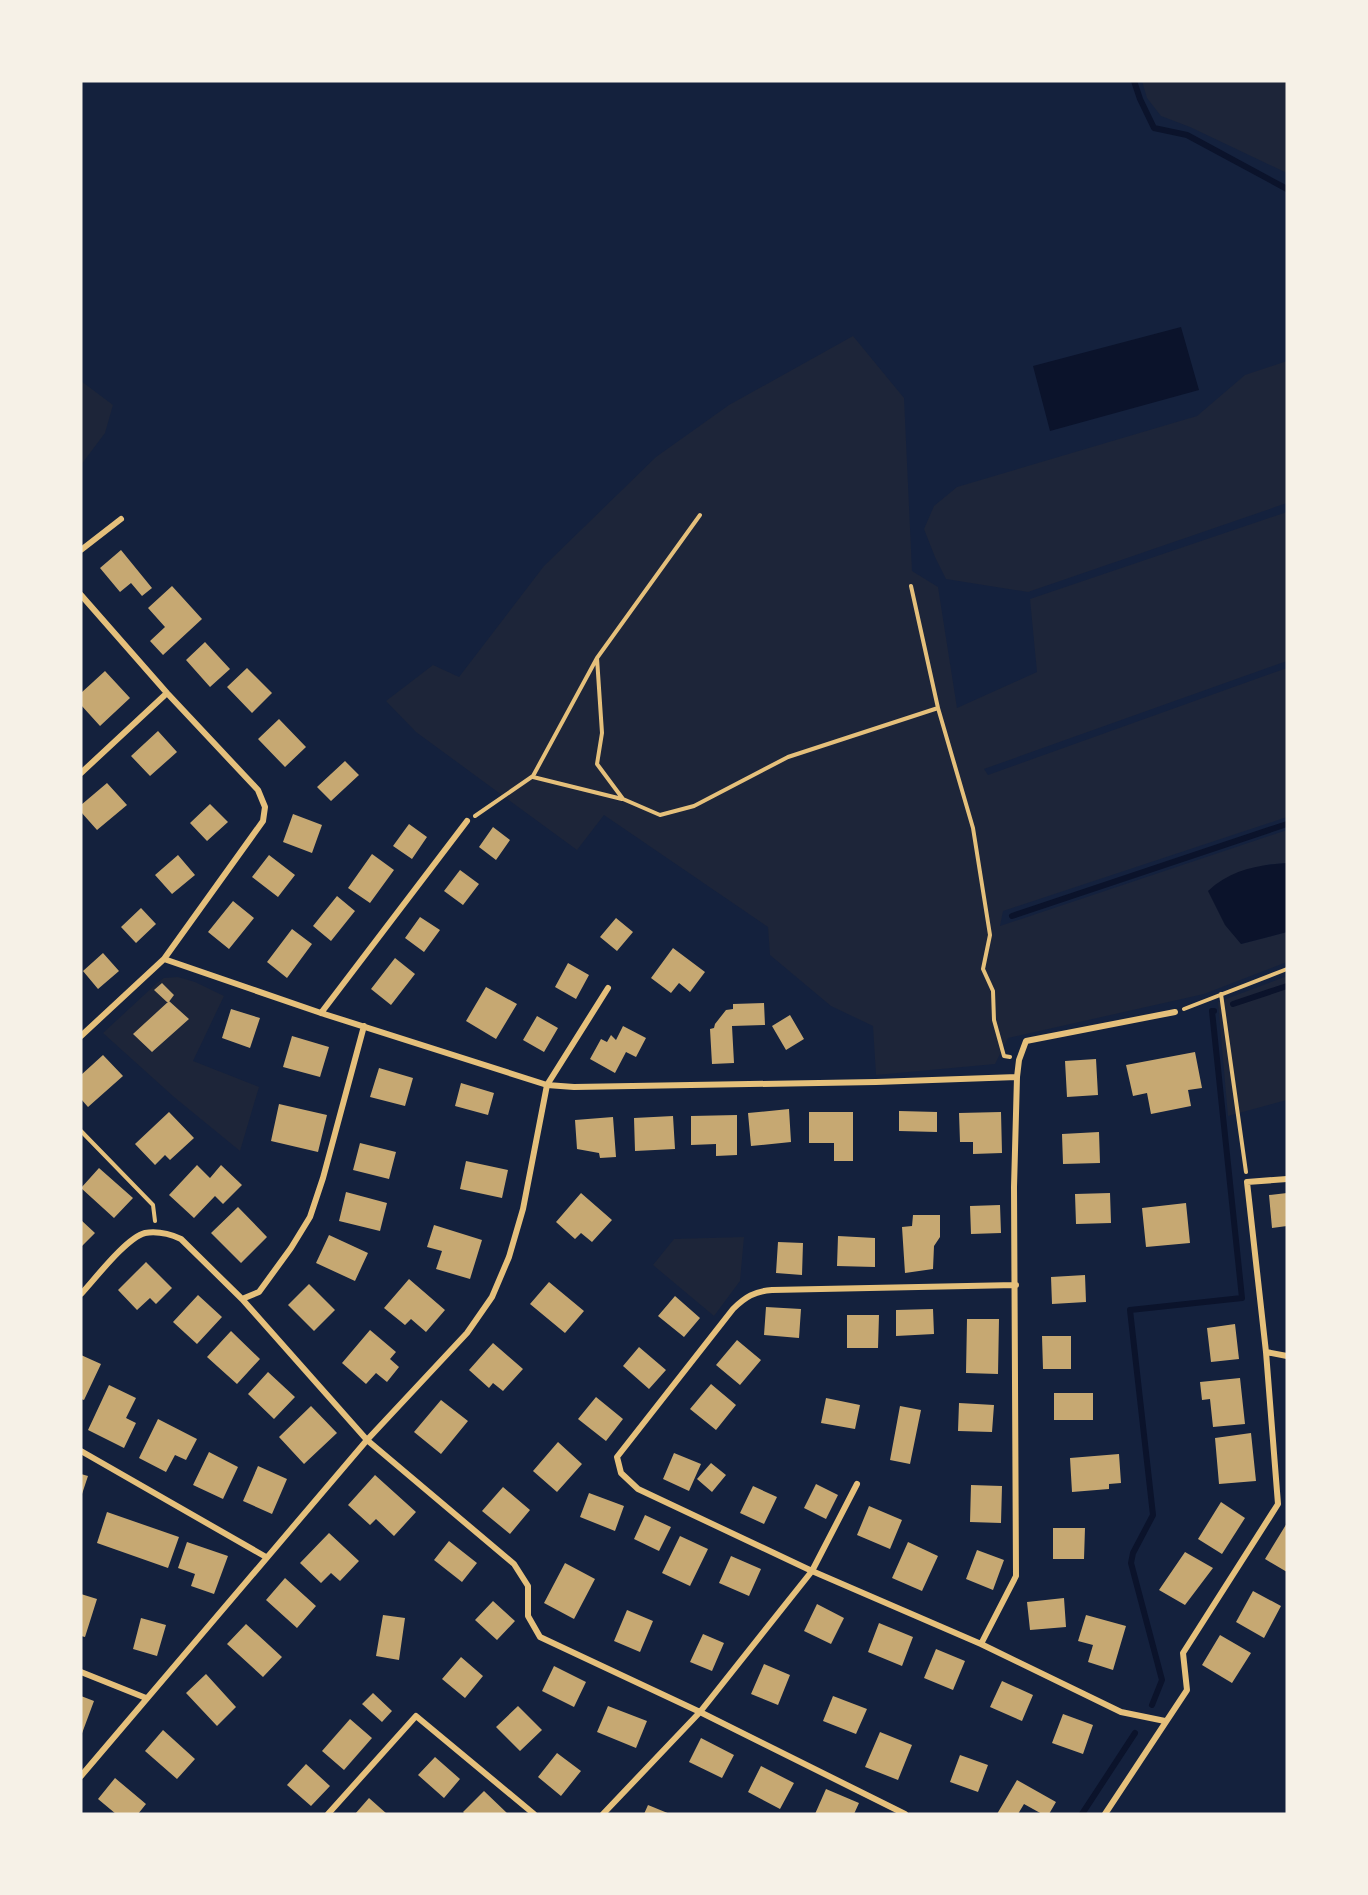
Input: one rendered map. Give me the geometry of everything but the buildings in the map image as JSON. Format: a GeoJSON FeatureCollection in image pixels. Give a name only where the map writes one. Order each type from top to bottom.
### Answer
{"type":"FeatureCollection","features":[{"type":"Feature","properties":{"kind":"street"},"geometry":{"type":"LineString","coordinates":[[81,550],[121,519]]}},
{"type":"Feature","properties":{"kind":"street"},"geometry":{"type":"LineString","coordinates":[[81,595],[167,693],[258,790],[265,807],[263,821],[164,958],[81,1036]]}},
{"type":"Feature","properties":{"kind":"street"},"geometry":{"type":"LineString","coordinates":[[81,773],[167,693]]}},
{"type":"Feature","properties":{"kind":"street"},"geometry":{"type":"LineString","coordinates":[[321,1013],[467,821]]}},
{"type":"Feature","properties":{"kind":"street"},"geometry":{"type":"LineString","coordinates":[[164,958],[321,1013],[547,1085],[574,1087],[876,1082],[1017,1077]]}},
{"type":"Feature","properties":{"kind":"street"},"geometry":{"type":"LineString","coordinates":[[81,1776],[367,1440],[467,1333],[492,1297],[509,1257],[523,1209],[547,1085],[608,988]]}},
{"type":"Feature","properties":{"kind":"street"},"geometry":{"type":"LineString","coordinates":[[981,1644],[1016,1576],[1014,1187],[1019,1060],[1026,1041],[1175,1012]]}},
{"type":"Feature","properties":{"kind":"street"},"geometry":{"type":"LineString","coordinates":[[242,1299],[260,1292],[310,1217],[323,1178],[363,1026]]}},
{"type":"Feature","properties":{"kind":"street"},"geometry":{"type":"LineString","coordinates":[[1105,1814],[1187,1690],[1183,1653],[1278,1504],[1266,1352],[1247,1182],[1287,1179]]}},
{"type":"Feature","properties":{"kind":"street"},"geometry":{"type":"LineString","coordinates":[[81,1294],[131,1240],[145,1233],[170,1234],[181,1239],[242,1299],[367,1440],[514,1564],[528,1586],[528,1616],[540,1637],[700,1712],[904,1814]]}},
{"type":"Feature","properties":{"kind":"street"},"geometry":{"type":"LineString","coordinates":[[1016,1285],[772,1290],[760,1291],[745,1297],[617,1457],[621,1473],[638,1489],[812,1571],[981,1644],[1121,1712],[1165,1721]]}},
{"type":"Feature","properties":{"kind":"street"},"geometry":{"type":"LineString","coordinates":[[1266,1352],[1287,1356]]}},
{"type":"Feature","properties":{"kind":"street"},"geometry":{"type":"LineString","coordinates":[[81,1451],[266,1557]]}},
{"type":"Feature","properties":{"kind":"street"},"geometry":{"type":"LineString","coordinates":[[603,1814],[700,1712],[812,1571],[857,1484]]}},
{"type":"Feature","properties":{"kind":"street"},"geometry":{"type":"LineString","coordinates":[[81,1672],[146,1698]]}},
{"type":"Feature","properties":{"kind":"street"},"geometry":{"type":"LineString","coordinates":[[328,1814],[416,1716],[534,1814]]}},
{"type":"Feature","properties":{"kind":"path"},"geometry":{"type":"LineString","coordinates":[[467,821],[533,776],[597,658],[700,515]]}},
{"type":"Feature","properties":{"kind":"path"},"geometry":{"type":"LineString","coordinates":[[911,586],[938,708],[973,828],[990,935],[983,969],[993,991],[994,1020],[1004,1056],[1019,1060]]}},
{"type":"Feature","properties":{"kind":"path"},"geometry":{"type":"LineString","coordinates":[[597,658],[602,733],[597,764],[623,799]]}},
{"type":"Feature","properties":{"kind":"path"},"geometry":{"type":"LineString","coordinates":[[533,776],[623,799],[660,814],[694,806],[788,757],[938,708]]}},
{"type":"Feature","properties":{"kind":"path"},"geometry":{"type":"LineString","coordinates":[[1175,1012],[1287,969]]}},
{"type":"Feature","properties":{"kind":"path"},"geometry":{"type":"LineString","coordinates":[[1221,994],[1247,1182]]}},
{"type":"Feature","properties":{"kind":"path"},"geometry":{"type":"LineString","coordinates":[[81,1131],[153,1206],[157,1233]]}},
{"type":"Feature","properties":{"kind":"shaded area"},"geometry":{"type":"Polygon","coordinates":[[[1142,81],[1287,81],[1287,173],[1190,127],[1161,116],[1147,98],[1142,81]]]}},
{"type":"Feature","properties":{"kind":"shaded area"},"geometry":{"type":"Polygon","coordinates":[[[1181,327],[1199,390],[1050,431],[1033,366],[1181,327]]]}},
{"type":"Feature","properties":{"kind":"shaded area"},"geometry":{"type":"Polygon","coordinates":[[[853,336],[904,398],[912,571],[938,587],[957,708],[1037,672],[1030,599],[1287,512],[1287,661],[984,769],[988,775],[1287,668],[1287,817],[1003,911],[1000,926],[1287,830],[1287,863],[1265,865],[1241,944],[1287,932],[1287,962],[1204,994],[1008,1038],[995,1064],[876,1075],[873,1026],[831,1006],[770,955],[768,927],[604,815],[577,850],[416,732],[386,701],[433,665],[459,677],[544,566],[656,457],[729,405],[853,336]]]}},
{"type":"Feature","properties":{"kind":"shaded area"},"geometry":{"type":"Polygon","coordinates":[[[1287,361],[1287,503],[1028,592],[946,579],[924,529],[934,506],[957,487],[1197,416],[1245,375],[1287,361]]]}},
{"type":"Feature","properties":{"kind":"shaded area"},"geometry":{"type":"Polygon","coordinates":[[[81,381],[113,405],[105,433],[81,465],[81,381]]]}},
{"type":"Feature","properties":{"kind":"shaded area"},"geometry":{"type":"Polygon","coordinates":[[[1287,863],[1287,932],[1241,944],[1225,925],[1208,891],[1235,873],[1265,865],[1287,863]]]}},
{"type":"Feature","properties":{"kind":"shaded area"},"geometry":{"type":"Polygon","coordinates":[[[1287,976],[1287,1100],[1228,1116],[1218,1002],[1287,976]]]}},
{"type":"Feature","properties":{"kind":"shaded area"},"geometry":{"type":"Polygon","coordinates":[[[178,977],[195,982],[224,996],[193,1061],[259,1087],[240,1151],[174,1097],[103,1033],[164,978],[178,977]],[[162,983],[155,990],[167,1002],[174,995],[162,983]],[[169,1002],[133,1034],[152,1052],[189,1019],[169,1002]]]}},
{"type":"Feature","properties":{"kind":"shaded area"},"geometry":{"type":"Polygon","coordinates":[[[744,1237],[740,1281],[714,1316],[653,1265],[674,1239],[744,1237]]]}},
{"type":"Feature","properties":{"kind":"waterway"},"geometry":{"type":"LineString","coordinates":[[1134,81],[1154,128],[1187,135],[1287,189]]}},
{"type":"Feature","properties":{"kind":"waterway"},"geometry":{"type":"LineString","coordinates":[[1012,916],[1287,824]]}},
{"type":"Feature","properties":{"kind":"waterway"},"geometry":{"type":"LineString","coordinates":[[1233,1004],[1287,986]]}},
{"type":"Feature","properties":{"kind":"waterway"},"geometry":{"type":"LineString","coordinates":[[1152,1705],[1162,1680],[1131,1563],[1133,1553],[1153,1515],[1130,1310],[1242,1298],[1212,1011],[1214,1011]]}},
{"type":"Feature","properties":{"kind":"waterway"},"geometry":{"type":"LineString","coordinates":[[1082,1814],[1135,1733]]}}]}
